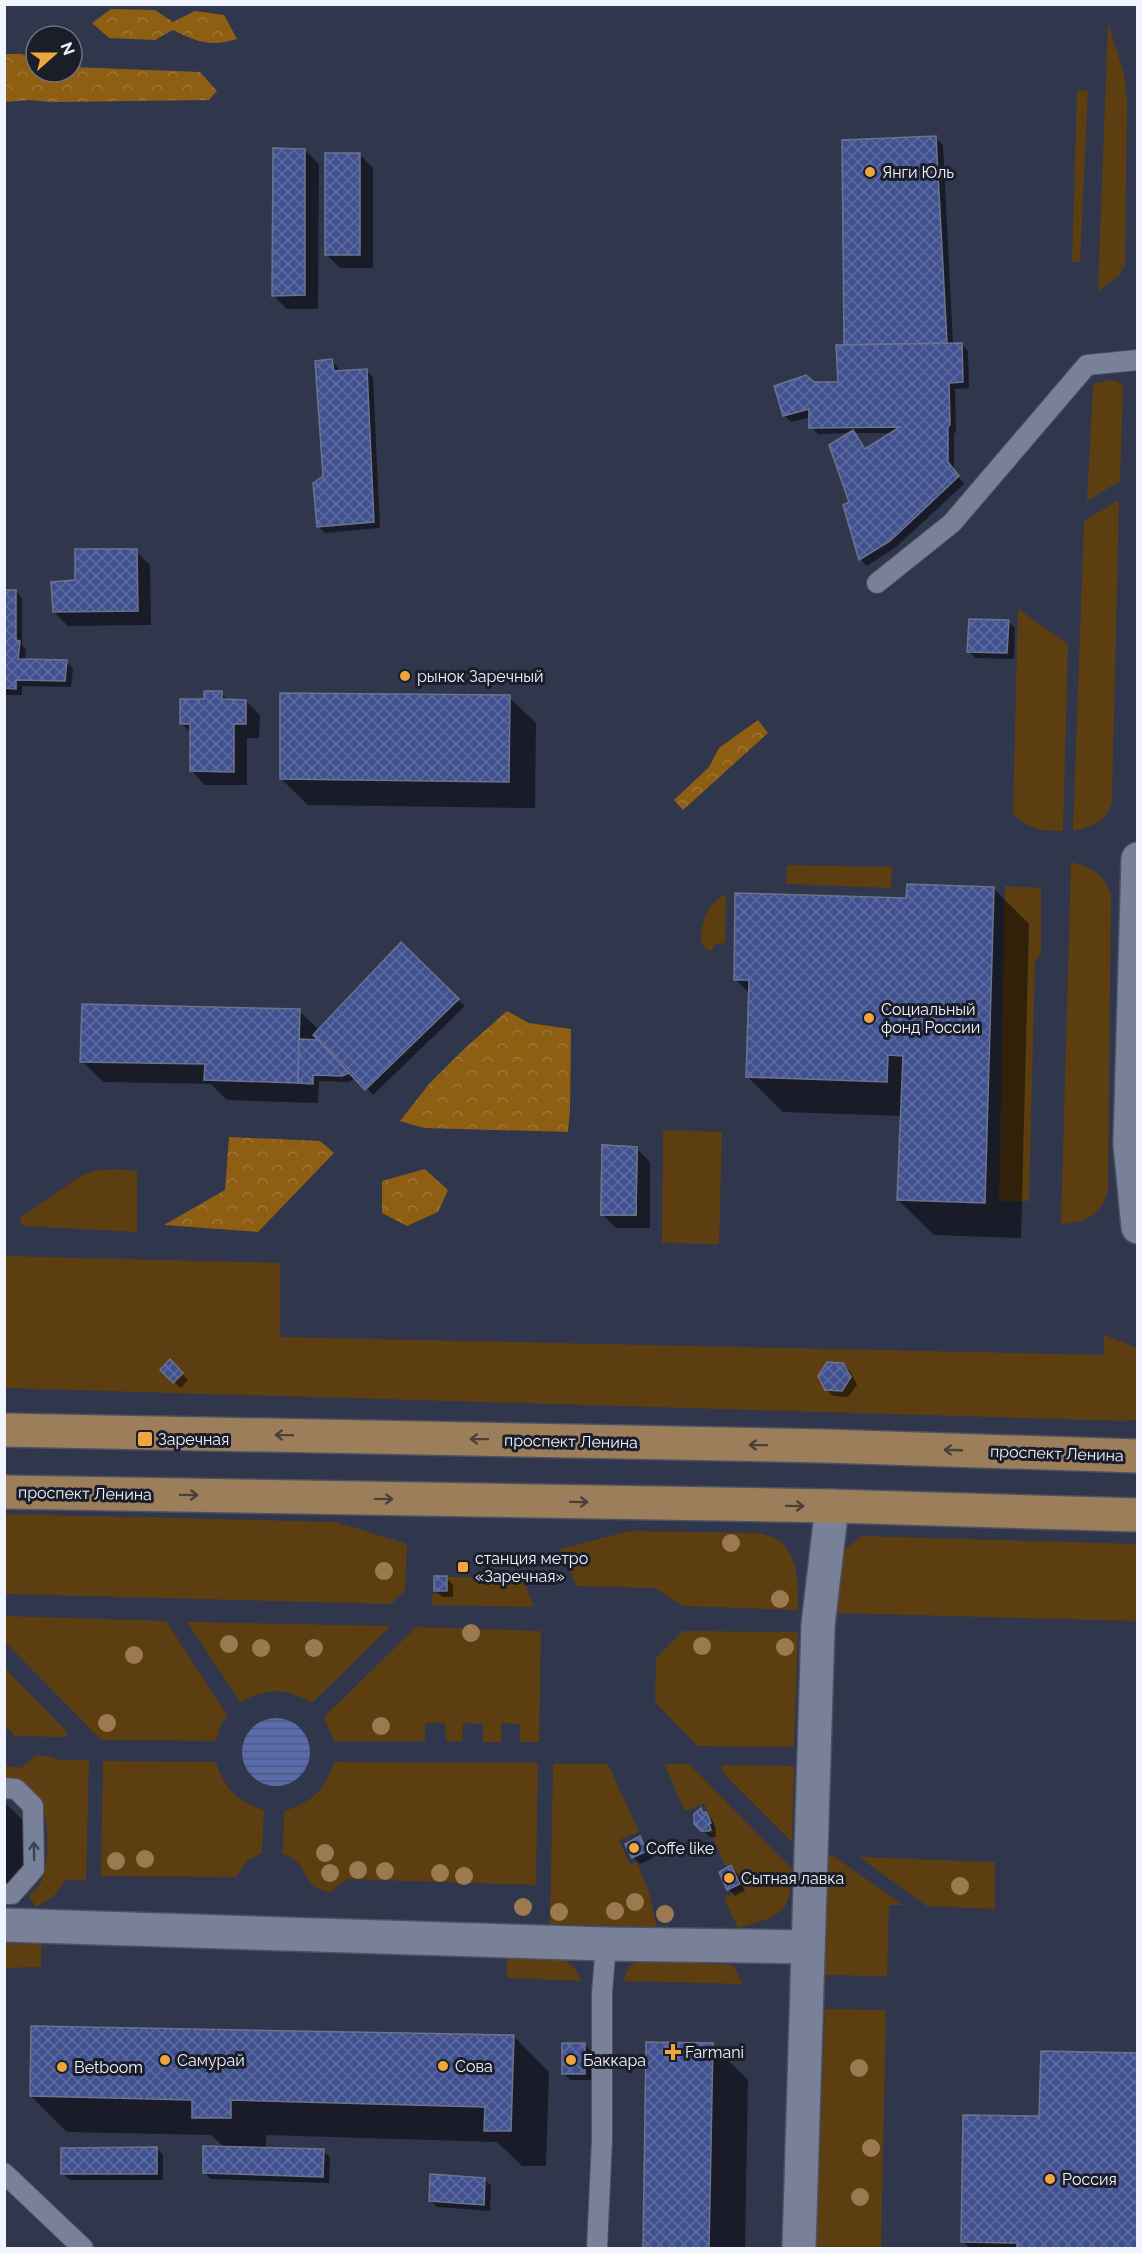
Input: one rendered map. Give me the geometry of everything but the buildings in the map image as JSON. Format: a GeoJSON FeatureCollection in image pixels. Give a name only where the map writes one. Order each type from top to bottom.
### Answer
{"type":"FeatureCollection","features":[{"type":"Feature","properties":{"kind":"main road","name":"проспект Ленина"},"geometry":{"type":"LineString","coordinates":[[4,1430],[826,1446],[1137,1456]]}},
{"type":"Feature","properties":{"kind":"main road","name":"проспект Ленина"},"geometry":{"type":"LineString","coordinates":[[4,1492],[832,1506],[1137,1515]]}},
{"type":"Feature","properties":{"kind":"street"},"geometry":{"type":"LineString","coordinates":[[1137,860],[1130,1144],[1137,1227]]}},
{"type":"Feature","properties":{"kind":"street"},"geometry":{"type":"LineString","coordinates":[[799,2248],[818,1625],[832,1506]]}},
{"type":"Feature","properties":{"kind":"street"},"geometry":{"type":"LineString","coordinates":[[4,1925],[606,1944],[808,1947]]}},
{"type":"Feature","properties":{"kind":"lane"},"geometry":{"type":"LineString","coordinates":[[877,583],[952,523],[1087,365],[1137,360]]}},
{"type":"Feature","properties":{"kind":"lane"},"geometry":{"type":"LineString","coordinates":[[4,1788],[16,1789],[33,1806],[34,1869],[12,1894],[4,1893]]}},
{"type":"Feature","properties":{"kind":"lane"},"geometry":{"type":"LineString","coordinates":[[597,2248],[602,2139],[602,1993],[606,1944]]}},
{"type":"Feature","properties":{"kind":"lane"},"geometry":{"type":"LineString","coordinates":[[4,2173],[83,2248]]}},
{"type":"Feature","properties":{"kind":"shaded area"},"geometry":{"type":"Polygon","coordinates":[[[1108,22],[1124,74],[1127,99],[1125,265],[1119,275],[1098,292],[1108,22]]]}},
{"type":"Feature","properties":{"kind":"shaded area"},"geometry":{"type":"Polygon","coordinates":[[[1077,91],[1088,91],[1080,262],[1072,262],[1077,91]]]}},
{"type":"Feature","properties":{"kind":"shaded area"},"geometry":{"type":"Polygon","coordinates":[[[1110,380],[1117,381],[1123,387],[1120,481],[1087,501],[1093,384],[1110,380]]]}},
{"type":"Feature","properties":{"kind":"shaded area"},"geometry":{"type":"Polygon","coordinates":[[[1119,500],[1112,799],[1104,817],[1087,827],[1073,831],[1084,521],[1119,500]]]}},
{"type":"Feature","properties":{"kind":"shaded area"},"geometry":{"type":"Polygon","coordinates":[[[1018,609],[1068,644],[1063,831],[1035,828],[1024,823],[1013,813],[1018,609]]]}},
{"type":"Feature","properties":{"kind":"shaded area"},"geometry":{"type":"Polygon","coordinates":[[[1071,862],[1085,866],[1101,876],[1111,894],[1108,1189],[1102,1205],[1092,1216],[1078,1222],[1061,1224],[1071,862]]]}},
{"type":"Feature","properties":{"kind":"shaded area"},"geometry":{"type":"Polygon","coordinates":[[[787,865],[892,867],[891,888],[786,884],[787,865]]]}},
{"type":"Feature","properties":{"kind":"shaded area"},"geometry":{"type":"Polygon","coordinates":[[[1005,886],[1041,888],[1041,953],[1035,961],[1029,1201],[999,1201],[1005,886]]]}},
{"type":"Feature","properties":{"kind":"shaded area"},"geometry":{"type":"Polygon","coordinates":[[[726,894],[725,943],[716,944],[711,951],[701,943],[702,928],[709,909],[726,894]]]}},
{"type":"Feature","properties":{"kind":"shaded area"},"geometry":{"type":"Polygon","coordinates":[[[663,1130],[722,1132],[719,1244],[662,1243],[663,1130]]]}},
{"type":"Feature","properties":{"kind":"shaded area"},"geometry":{"type":"Polygon","coordinates":[[[113,1169],[137,1171],[137,1232],[23,1226],[19,1218],[81,1176],[94,1171],[113,1169]]]}},
{"type":"Feature","properties":{"kind":"shaded area"},"geometry":{"type":"Polygon","coordinates":[[[5,1256],[280,1263],[280,1337],[1104,1355],[1104,1335],[1138,1350],[1137,1419],[1126,1421],[5,1388],[5,1256]]]}},
{"type":"Feature","properties":{"kind":"shaded area"},"geometry":{"type":"Polygon","coordinates":[[[5,1514],[336,1522],[407,1544],[405,1590],[391,1604],[5,1594],[5,1514]]]}},
{"type":"Feature","properties":{"kind":"shaded area"},"geometry":{"type":"Polygon","coordinates":[[[629,1531],[759,1533],[775,1538],[785,1546],[794,1562],[798,1610],[683,1606],[655,1588],[577,1586],[560,1549],[629,1531]]]}},
{"type":"Feature","properties":{"kind":"shaded area"},"geometry":{"type":"Polygon","coordinates":[[[862,1536],[1137,1544],[1137,1621],[833,1613],[840,1553],[862,1536]]]}},
{"type":"Feature","properties":{"kind":"shaded area"},"geometry":{"type":"Polygon","coordinates":[[[448,1577],[522,1577],[534,1607],[432,1605],[432,1594],[448,1593],[448,1577]]]}},
{"type":"Feature","properties":{"kind":"shaded area"},"geometry":{"type":"Polygon","coordinates":[[[5,1616],[166,1621],[227,1715],[220,1726],[216,1741],[101,1740],[5,1642],[5,1616]]]}},
{"type":"Feature","properties":{"kind":"shaded area"},"geometry":{"type":"Polygon","coordinates":[[[187,1622],[391,1626],[312,1703],[293,1694],[276,1691],[259,1694],[240,1702],[187,1622]]]}},
{"type":"Feature","properties":{"kind":"shaded area"},"geometry":{"type":"Polygon","coordinates":[[[416,1627],[541,1631],[539,1742],[520,1742],[520,1724],[501,1723],[501,1742],[483,1742],[483,1724],[463,1723],[462,1742],[446,1741],[445,1723],[425,1723],[425,1741],[334,1741],[324,1717],[416,1627]]]}},
{"type":"Feature","properties":{"kind":"shaded area"},"geometry":{"type":"Polygon","coordinates":[[[683,1631],[798,1632],[794,1747],[698,1746],[655,1702],[656,1658],[683,1631]]]}},
{"type":"Feature","properties":{"kind":"shaded area"},"geometry":{"type":"Polygon","coordinates":[[[5,1668],[67,1732],[67,1735],[64,1737],[14,1736],[9,1729],[5,1729],[5,1668]]]}},
{"type":"Feature","properties":{"kind":"shaded area"},"geometry":{"type":"Polygon","coordinates":[[[35,1756],[47,1756],[60,1760],[89,1760],[86,1880],[66,1880],[53,1897],[36,1907],[29,1896],[39,1886],[43,1877],[47,1853],[47,1826],[41,1803],[35,1796],[5,1782],[5,1766],[21,1768],[35,1756]]]}},
{"type":"Feature","properties":{"kind":"shaded area"},"geometry":{"type":"Polygon","coordinates":[[[103,1761],[216,1762],[223,1779],[233,1793],[247,1803],[264,1810],[262,1853],[247,1861],[236,1877],[101,1876],[103,1761]]]}},
{"type":"Feature","properties":{"kind":"shaded area"},"geometry":{"type":"Polygon","coordinates":[[[334,1762],[538,1763],[536,1885],[347,1879],[330,1892],[320,1890],[309,1880],[298,1863],[283,1854],[284,1811],[317,1794],[334,1762]]]}},
{"type":"Feature","properties":{"kind":"shaded area"},"geometry":{"type":"Polygon","coordinates":[[[553,1764],[608,1764],[639,1832],[619,1840],[630,1865],[637,1862],[649,1892],[657,1927],[550,1924],[553,1764]]]}},
{"type":"Feature","properties":{"kind":"shaded area"},"geometry":{"type":"Polygon","coordinates":[[[664,1764],[689,1764],[792,1869],[789,1896],[780,1911],[764,1920],[738,1928],[724,1898],[743,1889],[732,1864],[725,1866],[710,1831],[716,1828],[704,1804],[685,1811],[664,1764]]]}},
{"type":"Feature","properties":{"kind":"shaded area"},"geometry":{"type":"Polygon","coordinates":[[[723,1765],[794,1766],[792,1842],[726,1776],[722,1770],[723,1765]]]}},
{"type":"Feature","properties":{"kind":"shaded area"},"geometry":{"type":"Polygon","coordinates":[[[826,1855],[832,1855],[903,1905],[889,1905],[887,1976],[824,1975],[826,1855]]]}},
{"type":"Feature","properties":{"kind":"shaded area"},"geometry":{"type":"Polygon","coordinates":[[[859,1857],[995,1862],[995,1909],[927,1906],[859,1857]]]}},
{"type":"Feature","properties":{"kind":"shaded area"},"geometry":{"type":"Polygon","coordinates":[[[5,1943],[41,1944],[41,1967],[5,1968],[5,1943]]]}},
{"type":"Feature","properties":{"kind":"shaded area"},"geometry":{"type":"Polygon","coordinates":[[[507,1955],[540,1955],[560,1958],[576,1970],[582,1981],[507,1978],[507,1955]]]}},
{"type":"Feature","properties":{"kind":"shaded area"},"geometry":{"type":"Polygon","coordinates":[[[639,1960],[733,1965],[743,1984],[624,1981],[628,1969],[639,1960]]]}},
{"type":"Feature","properties":{"kind":"shaded area"},"geometry":{"type":"Polygon","coordinates":[[[825,2009],[886,2010],[881,2248],[816,2248],[825,2009]]]}},
{"type":"Feature","properties":{"kind":"green space"},"geometry":{"type":"Polygon","coordinates":[[[111,9],[155,10],[173,22],[195,11],[224,15],[237,39],[211,43],[189,38],[173,30],[155,40],[109,38],[92,23],[111,9]]]}},
{"type":"Feature","properties":{"kind":"green space"},"geometry":{"type":"Polygon","coordinates":[[[5,54],[24,55],[24,84],[84,84],[84,67],[200,72],[217,91],[209,100],[5,102],[5,54]]]}},
{"type":"Feature","properties":{"kind":"green space"},"geometry":{"type":"Polygon","coordinates":[[[758,720],[768,733],[683,810],[674,800],[709,767],[719,748],[758,720]]]}},
{"type":"Feature","properties":{"kind":"green space"},"geometry":{"type":"Polygon","coordinates":[[[507,1011],[529,1023],[571,1029],[568,1132],[424,1128],[400,1121],[429,1084],[507,1011]]]}},
{"type":"Feature","properties":{"kind":"green space"},"geometry":{"type":"Polygon","coordinates":[[[229,1137],[320,1141],[334,1153],[258,1232],[164,1225],[225,1190],[229,1137]]]}},
{"type":"Feature","properties":{"kind":"green space"},"geometry":{"type":"Polygon","coordinates":[[[425,1169],[448,1190],[438,1212],[407,1226],[382,1213],[382,1181],[425,1169]]]}},
{"type":"Feature","properties":{"kind":"water"},"geometry":{"type":"Polygon","coordinates":[[[283,1718],[295,1724],[304,1733],[310,1745],[308,1765],[300,1776],[283,1786],[269,1786],[252,1776],[244,1765],[242,1745],[252,1728],[263,1720],[283,1718]]]}},
{"type":"Feature","properties":{"kind":"place","name":"Янги Юль"},"geometry":{"type":"Point","coordinates":[870,172]}},
{"type":"Feature","properties":{"kind":"place","name":"рынок Заречный"},"geometry":{"type":"Point","coordinates":[405,676]}},
{"type":"Feature","properties":{"kind":"place","name":"Социальный фонд России"},"geometry":{"type":"Point","coordinates":[869,1018]}},
{"type":"Feature","properties":{"kind":"place","name":"Заречная"},"geometry":{"type":"Point","coordinates":[145,1439]}},
{"type":"Feature","properties":{"kind":"place","name":"станция метро «Заречная»"},"geometry":{"type":"Point","coordinates":[463,1567]}},
{"type":"Feature","properties":{"kind":"place","name":"Coffe like"},"geometry":{"type":"Point","coordinates":[634,1848]}},
{"type":"Feature","properties":{"kind":"place","name":"Сытная лавка"},"geometry":{"type":"Point","coordinates":[729,1878]}},
{"type":"Feature","properties":{"kind":"place","name":"Farmani"},"geometry":{"type":"Point","coordinates":[673,2052]}},
{"type":"Feature","properties":{"kind":"place","name":"Самурай"},"geometry":{"type":"Point","coordinates":[165,2060]}},
{"type":"Feature","properties":{"kind":"place","name":"Баккара"},"geometry":{"type":"Point","coordinates":[571,2060]}},
{"type":"Feature","properties":{"kind":"place","name":"Сова"},"geometry":{"type":"Point","coordinates":[443,2066]}},
{"type":"Feature","properties":{"kind":"place","name":"Betboom"},"geometry":{"type":"Point","coordinates":[62,2067]}},
{"type":"Feature","properties":{"kind":"place","name":"Россия"},"geometry":{"type":"Point","coordinates":[1050,2179]}}]}
